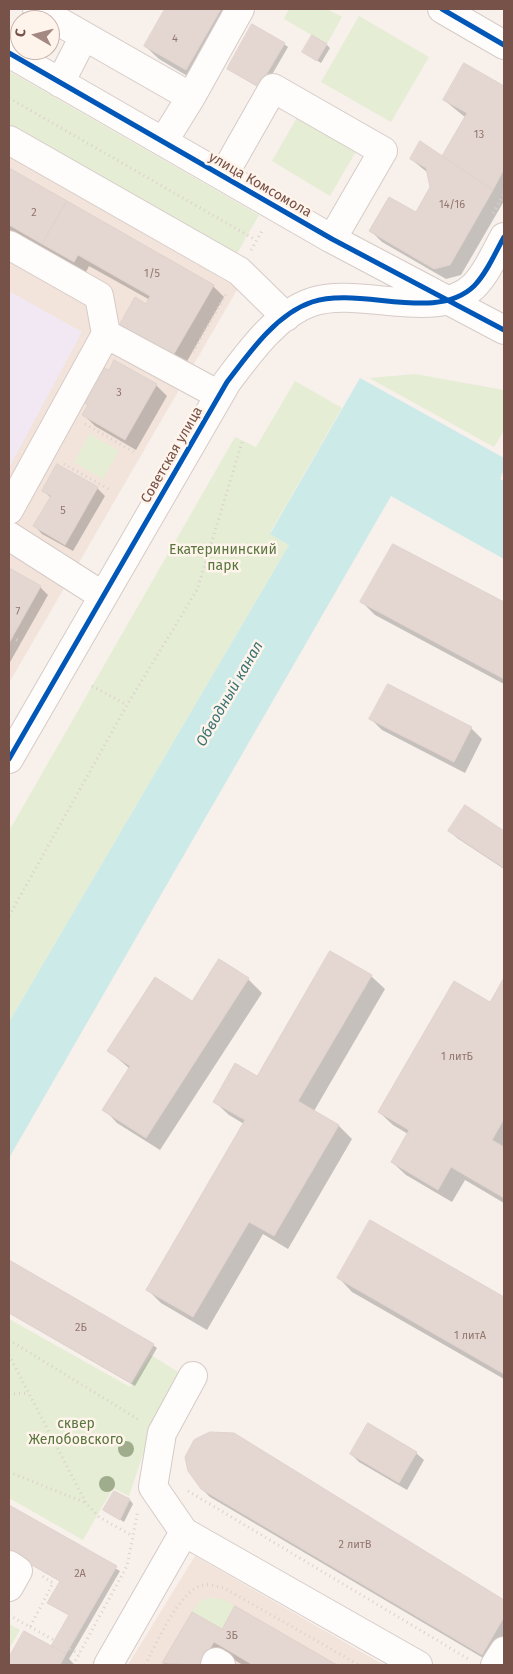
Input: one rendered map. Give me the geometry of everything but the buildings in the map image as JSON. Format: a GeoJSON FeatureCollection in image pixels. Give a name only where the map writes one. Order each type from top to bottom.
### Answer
{"type":"FeatureCollection","features":[{"type":"Feature","properties":{"kind":"street"},"geometry":{"type":"LineString","coordinates":[[36,9],[190,97]]}},
{"type":"Feature","properties":{"kind":"street"},"geometry":{"type":"LineString","coordinates":[[163,142],[240,9]]}},
{"type":"Feature","properties":{"kind":"street"},"geometry":{"type":"LineString","coordinates":[[442,9],[504,45]]}},
{"type":"Feature","properties":{"kind":"street"},"geometry":{"type":"LineString","coordinates":[[60,83],[84,36]]}},
{"type":"Feature","properties":{"kind":"street","name":"улица Комсомола"},"geometry":{"type":"LineString","coordinates":[[9,53],[332,240],[504,330]]}},
{"type":"Feature","properties":{"kind":"street"},"geometry":{"type":"LineString","coordinates":[[223,176],[273,88],[375,146],[383,151],[332,240]]}},
{"type":"Feature","properties":{"kind":"street"},"geometry":{"type":"LineString","coordinates":[[9,140],[239,271],[286,317]]}},
{"type":"Feature","properties":{"kind":"street"},"geometry":{"type":"LineString","coordinates":[[448,300],[466,293],[477,282],[504,237]]}},
{"type":"Feature","properties":{"kind":"street"},"geometry":{"type":"LineString","coordinates":[[9,245],[99,296],[106,334],[9,510]]}},
{"type":"Feature","properties":{"kind":"street","name":"Советская улица"},"geometry":{"type":"LineString","coordinates":[[12,746],[103,596],[219,395],[250,353],[286,317],[310,303],[327,298],[346,297],[427,303],[448,300]]}},
{"type":"Feature","properties":{"kind":"street"},"geometry":{"type":"LineString","coordinates":[[106,334],[219,395]]}},
{"type":"Feature","properties":{"kind":"street"},"geometry":{"type":"LineString","coordinates":[[9,536],[103,596]]}},
{"type":"Feature","properties":{"kind":"street"},"geometry":{"type":"LineString","coordinates":[[193,1376],[162,1433],[154,1487],[184,1532],[418,1665]]}},
{"type":"Feature","properties":{"kind":"street"},"geometry":{"type":"LineString","coordinates":[[108,1665],[184,1532]]}},
{"type":"Feature","properties":{"kind":"street"},"geometry":{"type":"LineString","coordinates":[[9,1565],[18,1571],[9,1587]]}},
{"type":"Feature","properties":{"kind":"street"},"geometry":{"type":"LineString","coordinates":[[483,1663],[504,1651]]}},
{"type":"Feature","properties":{"kind":"street"},"geometry":{"type":"LineString","coordinates":[[214,1665],[216,1662],[221,1665]]}},
{"type":"Feature","properties":{"kind":"path"},"geometry":{"type":"LineString","coordinates":[[9,98],[256,240]]}},
{"type":"Feature","properties":{"kind":"path"},"geometry":{"type":"LineString","coordinates":[[62,411],[134,452]]}},
{"type":"Feature","properties":{"kind":"path"},"geometry":{"type":"LineString","coordinates":[[9,916],[127,705],[197,590],[243,439]]}},
{"type":"Feature","properties":{"kind":"path"},"geometry":{"type":"LineString","coordinates":[[41,450],[112,491]]}},
{"type":"Feature","properties":{"kind":"path"},"geometry":{"type":"LineString","coordinates":[[12,637],[21,642]]}},
{"type":"Feature","properties":{"kind":"path"},"geometry":{"type":"LineString","coordinates":[[92,686],[127,705]]}},
{"type":"Feature","properties":{"kind":"path"},"geometry":{"type":"LineString","coordinates":[[9,1340],[162,1433]]}},
{"type":"Feature","properties":{"kind":"path"},"geometry":{"type":"LineString","coordinates":[[9,1354],[86,1503],[100,1517],[132,1535]]}},
{"type":"Feature","properties":{"kind":"path"},"geometry":{"type":"LineString","coordinates":[[9,1394],[29,1393]]}},
{"type":"Feature","properties":{"kind":"path"},"geometry":{"type":"LineString","coordinates":[[9,1472],[86,1503]]}},
{"type":"Feature","properties":{"kind":"path"},"geometry":{"type":"LineString","coordinates":[[155,1474],[192,1493],[483,1663]]}},
{"type":"Feature","properties":{"kind":"path"},"geometry":{"type":"LineString","coordinates":[[73,1665],[127,1566],[138,1507]]}},
{"type":"Feature","properties":{"kind":"path"},"geometry":{"type":"LineString","coordinates":[[145,1665],[181,1602],[191,1590],[205,1585],[224,1588],[359,1665]]}},
{"type":"Feature","properties":{"kind":"path"},"geometry":{"type":"LineString","coordinates":[[30,1627],[54,1640]]}},
{"type":"Feature","properties":{"kind":"path"},"geometry":{"type":"LineString","coordinates":[[70,1649],[79,1654]]}},
{"type":"Feature","properties":{"kind":"shaded area"},"geometry":{"type":"Polygon","coordinates":[[[9,156],[238,288],[9,683],[9,156]]]}},
{"type":"Feature","properties":{"kind":"shaded area"},"geometry":{"type":"Polygon","coordinates":[[[9,291],[82,332],[9,468],[9,291]]]}},
{"type":"Feature","properties":{"kind":"shaded area"},"geometry":{"type":"Polygon","coordinates":[[[195,1556],[384,1665],[128,1665],[195,1556]]]}},
{"type":"Feature","properties":{"kind":"green space"},"geometry":{"type":"Polygon","coordinates":[[[289,9],[327,9],[342,17],[327,44],[284,19],[289,9]]]}},
{"type":"Feature","properties":{"kind":"green space"},"geometry":{"type":"Polygon","coordinates":[[[359,16],[429,57],[391,122],[321,82],[359,16]]]}},
{"type":"Feature","properties":{"kind":"green space"},"geometry":{"type":"Polygon","coordinates":[[[9,71],[259,215],[235,257],[9,126],[9,71]]]}},
{"type":"Feature","properties":{"kind":"green space"},"geometry":{"type":"Polygon","coordinates":[[[299,114],[358,148],[330,196],[272,161],[299,114]]]}},
{"type":"Feature","properties":{"kind":"green space"},"geometry":{"type":"Polygon","coordinates":[[[415,374],[504,390],[504,431],[494,447],[369,378],[415,374]]]}},
{"type":"Feature","properties":{"kind":"green space","name":"Екатерининский парк"},"geometry":{"type":"Polygon","coordinates":[[[295,381],[342,408],[270,533],[289,545],[9,1022],[9,831],[235,437],[256,447],[295,381]]]}},
{"type":"Feature","properties":{"kind":"green space"},"geometry":{"type":"Polygon","coordinates":[[[90,434],[119,451],[103,479],[74,462],[90,434]]]}},
{"type":"Feature","properties":{"kind":"green space","name":"сквер Желобовского"},"geometry":{"type":"Polygon","coordinates":[[[9,1319],[130,1387],[151,1355],[183,1375],[150,1433],[129,1496],[113,1488],[83,1540],[9,1498],[9,1319]]]}},
{"type":"Feature","properties":{"kind":"green space"},"geometry":{"type":"Polygon","coordinates":[[[210,1598],[223,1599],[235,1606],[222,1629],[192,1612],[200,1601],[210,1598]]]}},
{"type":"Feature","properties":{"kind":"green space"},"geometry":{"type":"Polygon","coordinates":[[[9,1624],[20,1630],[9,1649],[9,1624]]]}},
{"type":"Feature","properties":{"kind":"water","name":"Обводный канал"},"geometry":{"type":"Polygon","coordinates":[[[360,378],[504,458],[504,469],[500,479],[504,481],[504,559],[391,496],[9,1158],[9,1022],[289,545],[270,534],[360,378]]]}},
{"type":"Feature","properties":{"kind":"cycle path"},"geometry":{"type":"LineString","coordinates":[[442,9],[504,45]]}},
{"type":"Feature","properties":{"kind":"cycle path"},"geometry":{"type":"LineString","coordinates":[[9,53],[332,239],[504,330]]}},
{"type":"Feature","properties":{"kind":"cycle path"},"geometry":{"type":"LineString","coordinates":[[9,759],[227,382],[264,336],[287,315],[299,308],[312,302],[331,298],[419,303],[439,302],[458,297],[479,281],[504,237]]}}]}
